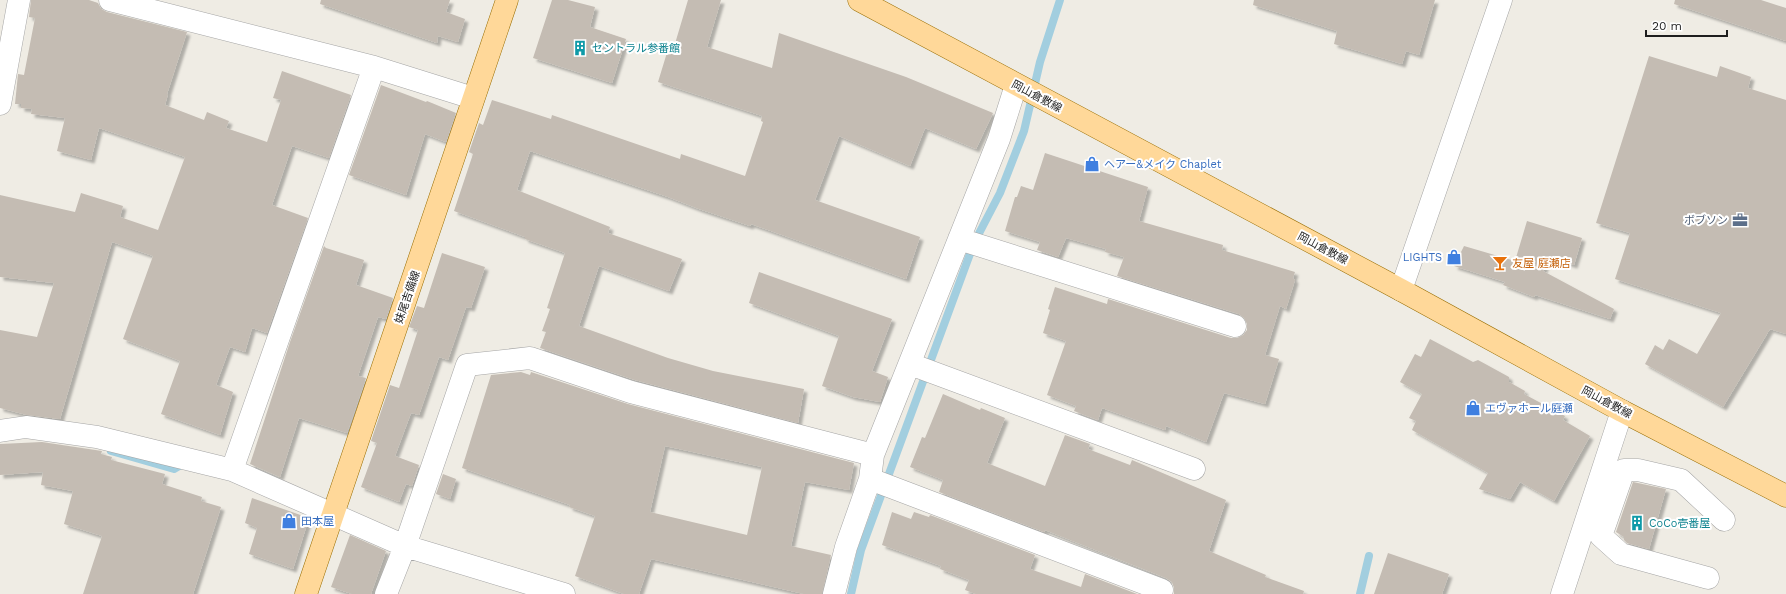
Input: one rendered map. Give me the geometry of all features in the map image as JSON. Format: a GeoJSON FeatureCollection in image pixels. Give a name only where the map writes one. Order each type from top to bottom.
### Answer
{"type":"FeatureCollection","features":[{"type":"Feature","properties":{"kind":"main road","name":"妹尾吉備線"},"geometry":{"type":"LineString","coordinates":[[306,594],[507,0]]}},
{"type":"Feature","properties":{"kind":"main road","name":"岡山倉敷線"},"geometry":{"type":"LineString","coordinates":[[859,0],[1622,410],[1786,496]]}},
{"type":"Feature","properties":{"kind":"street"},"geometry":{"type":"LineString","coordinates":[[0,104],[19,0]]}},
{"type":"Feature","properties":{"kind":"street"},"geometry":{"type":"LineString","coordinates":[[110,0],[374,67],[474,98]]}},
{"type":"Feature","properties":{"kind":"street"},"geometry":{"type":"LineString","coordinates":[[1401,290],[1501,0]]}},
{"type":"Feature","properties":{"kind":"street"},"geometry":{"type":"LineString","coordinates":[[232,470],[374,67]]}},
{"type":"Feature","properties":{"kind":"street"},"geometry":{"type":"LineString","coordinates":[[834,594],[846,547],[870,479],[874,455],[1019,86]]}},
{"type":"Feature","properties":{"kind":"street"},"geometry":{"type":"LineString","coordinates":[[960,239],[1235,326]]}},
{"type":"Feature","properties":{"kind":"street"},"geometry":{"type":"LineString","coordinates":[[386,594],[405,546],[467,365],[530,358],[631,392],[874,455]]}},
{"type":"Feature","properties":{"kind":"street"},"geometry":{"type":"LineString","coordinates":[[910,364],[1194,469]]}},
{"type":"Feature","properties":{"kind":"street"},"geometry":{"type":"LineString","coordinates":[[1562,594],[1622,410]]}},
{"type":"Feature","properties":{"kind":"street"},"geometry":{"type":"LineString","coordinates":[[0,431],[26,427],[97,438],[232,470],[333,516],[405,546],[564,594]]}},
{"type":"Feature","properties":{"kind":"street"},"geometry":{"type":"LineString","coordinates":[[1708,578],[1621,554],[1602,536],[1624,470],[1638,470],[1681,480],[1724,520]]}},
{"type":"Feature","properties":{"kind":"street"},"geometry":{"type":"LineString","coordinates":[[870,479],[1162,590]]}},
{"type":"Feature","properties":{"kind":"building"},"geometry":{"type":"Polygon","coordinates":[[[31,0],[89,0],[98,3],[101,9],[107,12],[187,32],[167,94],[165,105],[204,120],[207,112],[229,121],[226,128],[267,142],[281,100],[273,98],[282,71],[351,95],[329,158],[292,146],[272,205],[308,218],[267,333],[252,328],[245,352],[230,347],[216,385],[233,392],[220,435],[161,414],[180,361],[123,339],[153,256],[112,242],[60,419],[27,415],[0,408],[0,330],[37,337],[54,283],[0,277],[0,195],[75,212],[81,193],[123,206],[120,217],[158,230],[185,157],[99,128],[91,160],[57,151],[65,118],[31,114],[32,109],[21,108],[21,104],[15,104],[18,74],[24,75],[35,18],[29,17],[31,0]]]}},
{"type":"Feature","properties":{"kind":"building"},"geometry":{"type":"Polygon","coordinates":[[[321,0],[450,0],[446,12],[465,19],[458,42],[438,36],[437,43],[320,4],[321,0]]]}},
{"type":"Feature","properties":{"kind":"building","name":"セントラル参番館"},"geometry":{"type":"Polygon","coordinates":[[[552,0],[568,0],[595,7],[590,27],[626,39],[612,83],[533,58],[552,0]]]}},
{"type":"Feature","properties":{"kind":"building"},"geometry":{"type":"Polygon","coordinates":[[[688,0],[721,0],[707,47],[772,68],[779,33],[906,77],[993,113],[976,149],[925,128],[910,166],[839,136],[815,200],[920,237],[906,279],[751,224],[750,226],[530,151],[517,190],[610,227],[608,233],[682,259],[669,291],[599,266],[579,326],[668,358],[713,371],[804,389],[798,423],[635,380],[540,348],[546,332],[542,331],[550,309],[547,308],[565,253],[454,211],[473,154],[469,152],[479,123],[483,125],[492,100],[551,119],[552,115],[680,159],[681,154],[745,176],[763,122],[761,121],[762,116],[658,82],[669,46],[674,47],[688,0]]]}},
{"type":"Feature","properties":{"kind":"building"},"geometry":{"type":"Polygon","coordinates":[[[1254,0],[1435,0],[1419,55],[1406,51],[1402,64],[1334,44],[1337,31],[1253,5],[1254,0]]]}},
{"type":"Feature","properties":{"kind":"building"},"geometry":{"type":"Polygon","coordinates":[[[1675,0],[1761,0],[1786,8],[1786,41],[1674,4],[1675,0]]]}},
{"type":"Feature","properties":{"kind":"building"},"geometry":{"type":"Polygon","coordinates":[[[1649,56],[1717,77],[1720,66],[1751,77],[1748,88],[1786,100],[1786,334],[1770,329],[1723,407],[1645,364],[1655,345],[1663,350],[1669,339],[1697,354],[1721,313],[1615,279],[1630,233],[1596,223],[1649,56]]]}},
{"type":"Feature","properties":{"kind":"building"},"geometry":{"type":"Polygon","coordinates":[[[381,85],[456,113],[446,142],[425,134],[406,195],[349,175],[381,85]]]}},
{"type":"Feature","properties":{"kind":"building"},"geometry":{"type":"Polygon","coordinates":[[[1045,153],[1148,187],[1139,221],[1223,245],[1222,250],[1295,272],[1293,278],[1295,280],[1286,309],[1280,306],[1265,355],[1279,359],[1265,404],[1224,393],[1206,442],[1166,426],[1165,430],[1102,408],[1098,420],[1074,411],[1076,406],[1047,395],[1066,341],[1043,333],[1050,310],[1048,309],[1055,287],[1107,304],[1108,299],[1231,338],[1237,338],[1243,335],[1247,330],[1247,324],[1244,318],[1239,314],[1117,276],[1124,257],[1105,252],[1106,249],[1066,238],[1058,257],[1037,250],[1040,242],[1005,231],[1015,197],[1017,197],[1021,186],[1033,190],[1045,153]]]}},
{"type":"Feature","properties":{"kind":"building"},"geometry":{"type":"Polygon","coordinates":[[[1527,221],[1582,238],[1574,265],[1549,257],[1543,271],[1614,309],[1610,319],[1535,295],[1534,297],[1503,285],[1505,282],[1454,266],[1464,246],[1515,261],[1527,221]]]}},
{"type":"Feature","properties":{"kind":"building"},"geometry":{"type":"Polygon","coordinates":[[[324,246],[326,248],[364,260],[356,285],[393,298],[386,319],[378,317],[358,376],[366,378],[347,433],[299,418],[280,477],[250,464],[290,342],[324,246]]]}},
{"type":"Feature","properties":{"kind":"building"},"geometry":{"type":"Polygon","coordinates":[[[442,253],[485,267],[471,308],[466,307],[448,360],[439,357],[419,415],[411,413],[395,456],[419,465],[412,486],[406,484],[399,502],[361,487],[377,443],[371,441],[390,385],[399,388],[418,330],[409,327],[417,306],[424,308],[442,253]]]}},
{"type":"Feature","properties":{"kind":"building"},"geometry":{"type":"Polygon","coordinates":[[[759,272],[892,319],[872,371],[888,377],[880,402],[853,397],[822,386],[839,336],[749,303],[759,272]]]}},
{"type":"Feature","properties":{"kind":"building"},"geometry":{"type":"Polygon","coordinates":[[[1430,339],[1473,362],[1478,360],[1509,377],[1509,382],[1525,391],[1524,394],[1565,416],[1563,420],[1590,436],[1554,501],[1520,482],[1510,499],[1479,489],[1488,473],[1412,430],[1416,421],[1409,418],[1422,394],[1400,382],[1415,354],[1421,357],[1430,339]]]}},
{"type":"Feature","properties":{"kind":"building"},"geometry":{"type":"Polygon","coordinates":[[[521,372],[530,375],[531,372],[628,404],[854,463],[849,490],[805,482],[791,546],[831,555],[822,594],[804,594],[651,559],[639,594],[624,594],[575,576],[595,516],[569,507],[570,505],[462,468],[491,375],[521,372]],[[665,446],[650,512],[747,535],[762,467],[665,446]]]}},
{"type":"Feature","properties":{"kind":"building"},"geometry":{"type":"Polygon","coordinates":[[[943,394],[980,410],[981,408],[1005,418],[987,463],[1045,486],[1065,435],[1090,444],[1088,449],[1130,465],[1132,460],[1226,500],[1209,551],[1266,575],[1265,577],[1304,591],[1303,594],[1174,594],[1172,582],[1166,578],[1045,530],[1044,532],[939,492],[943,480],[910,467],[922,437],[925,438],[943,394]]]}},
{"type":"Feature","properties":{"kind":"building"},"geometry":{"type":"Polygon","coordinates":[[[42,442],[102,451],[101,454],[112,457],[111,460],[165,474],[162,484],[202,497],[201,501],[221,507],[193,594],[83,594],[102,536],[64,524],[73,491],[41,485],[43,472],[0,475],[0,444],[42,442]]]}},
{"type":"Feature","properties":{"kind":"building"},"geometry":{"type":"Polygon","coordinates":[[[443,474],[456,479],[450,499],[436,494],[443,474]]]}},
{"type":"Feature","properties":{"kind":"building","name":"CoCo壱番屋"},"geometry":{"type":"Polygon","coordinates":[[[1633,482],[1666,489],[1649,549],[1627,543],[1624,540],[1624,537],[1616,532],[1633,482]]]}},
{"type":"Feature","properties":{"kind":"building"},"geometry":{"type":"Polygon","coordinates":[[[252,498],[309,518],[293,569],[249,554],[257,528],[245,523],[252,498]]]}},
{"type":"Feature","properties":{"kind":"building"},"geometry":{"type":"Polygon","coordinates":[[[892,512],[911,519],[914,512],[929,517],[930,515],[1035,555],[1030,569],[1081,587],[1085,574],[1137,594],[976,594],[965,590],[969,580],[940,569],[941,566],[882,545],[892,512]]]}},
{"type":"Feature","properties":{"kind":"building"},"geometry":{"type":"Polygon","coordinates":[[[350,535],[386,551],[371,594],[352,594],[331,587],[350,535]]]}},
{"type":"Feature","properties":{"kind":"building"},"geometry":{"type":"Polygon","coordinates":[[[1388,553],[1449,574],[1442,594],[1374,594],[1388,553]]]}},
{"type":"Feature","properties":{"kind":"waterway"},"geometry":{"type":"LineString","coordinates":[[851,594],[861,550],[974,243],[1000,193],[1024,131],[1040,62],[1060,0]]}},
{"type":"Feature","properties":{"kind":"waterway"},"geometry":{"type":"LineString","coordinates":[[111,451],[174,469],[184,463]]}},
{"type":"Feature","properties":{"kind":"waterway"},"geometry":{"type":"LineString","coordinates":[[1360,594],[1369,556]]}},
{"type":"Feature","properties":{"kind":"place","name":"セントラル参番館"},"geometry":{"type":"Point","coordinates":[580,48]}},
{"type":"Feature","properties":{"kind":"place","name":"ヘアー&メイク Chaplet"},"geometry":{"type":"Point","coordinates":[1092,164]}},
{"type":"Feature","properties":{"kind":"place","name":"ボブソン"},"geometry":{"type":"Point","coordinates":[1740,220]}},
{"type":"Feature","properties":{"kind":"place","name":"LIGHTS"},"geometry":{"type":"Point","coordinates":[1454,257]}},
{"type":"Feature","properties":{"kind":"place","name":"友屋 庭瀬店"},"geometry":{"type":"Point","coordinates":[1500,263]}},
{"type":"Feature","properties":{"kind":"place","name":"エヴァホール庭瀬"},"geometry":{"type":"Point","coordinates":[1473,408]}},
{"type":"Feature","properties":{"kind":"place","name":"田本屋"},"geometry":{"type":"Point","coordinates":[289,521]}},
{"type":"Feature","properties":{"kind":"place","name":"CoCo壱番屋"},"geometry":{"type":"Point","coordinates":[1637,523]}}]}
